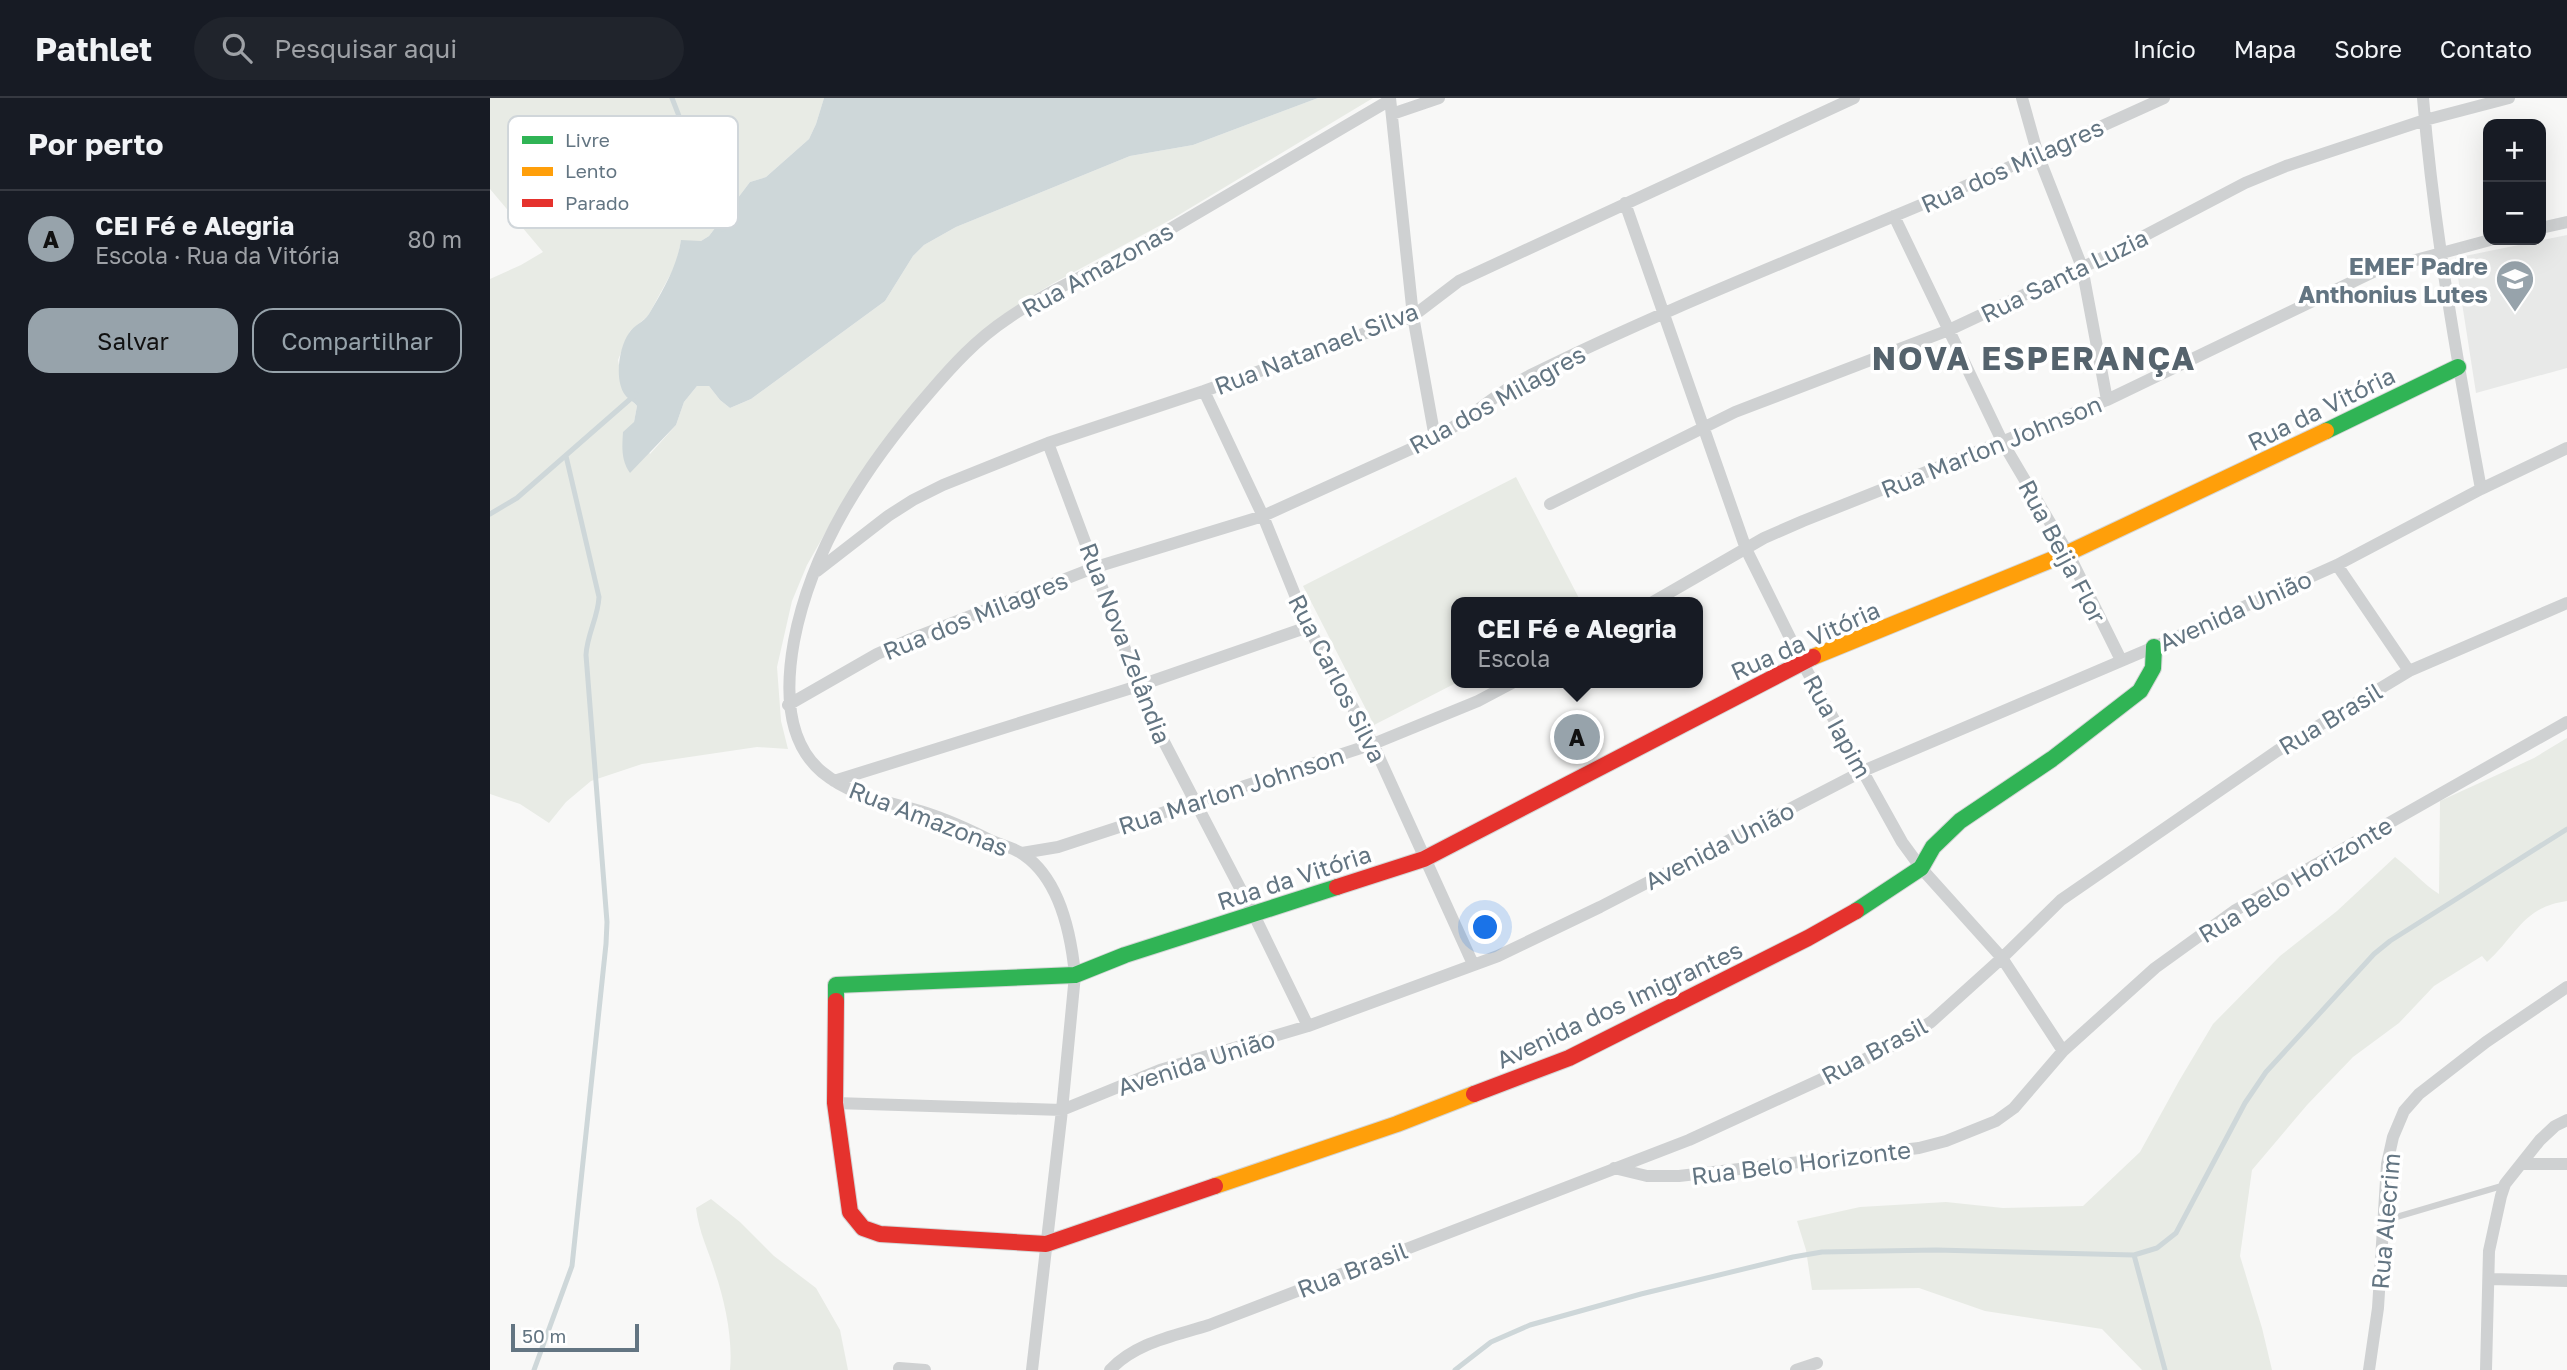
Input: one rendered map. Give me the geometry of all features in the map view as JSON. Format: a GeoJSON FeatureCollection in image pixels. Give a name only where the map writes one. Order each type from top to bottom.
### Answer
{"type":"FeatureCollection","features":[{"type":"Feature","properties":{"kind":"street"},"geometry":{"type":"LineString","coordinates":[[1392,114],[1439,98]]}},
{"type":"Feature","properties":{"kind":"street","name":"Rua Natanael Silva"},"geometry":{"type":"LineString","coordinates":[[814,573],[913,500],[1048,443],[1204,391],[1413,316],[1459,281],[1854,98]]}},
{"type":"Feature","properties":{"kind":"street"},"geometry":{"type":"LineString","coordinates":[[2022,98],[2038,155],[2082,267],[2107,400]]}},
{"type":"Feature","properties":{"kind":"street","name":"Rua dos Milagres"},"geometry":{"type":"LineString","coordinates":[[788,705],[877,653],[1096,567],[1264,516],[1436,438],[1529,376],[1662,312],[2038,155],[2164,98]]}},
{"type":"Feature","properties":{"kind":"street"},"geometry":{"type":"LineString","coordinates":[[2423,98],[2440,252],[2458,367],[2482,489]]}},
{"type":"Feature","properties":{"kind":"street","name":"Rua Santa Luzia"},"geometry":{"type":"LineString","coordinates":[[1550,505],[1703,428],[1785,391],[1949,330],[2082,267],[2255,179],[2286,166],[2425,120],[2509,98]]}},
{"type":"Feature","properties":{"kind":"street"},"geometry":{"type":"LineString","coordinates":[[1390,99],[1413,316],[1436,438]]}},
{"type":"Feature","properties":{"kind":"street","name":"Rua Amazonas"},"geometry":{"type":"LineString","coordinates":[[1032,1370],[1075,975],[1069,935],[1044,874],[1023,853],[940,817],[858,795],[818,769],[794,731],[788,705],[793,646],[799,617],[814,573],[850,496],[894,433],[974,344],[1034,302],[1142,246],[1390,99]]}},
{"type":"Feature","properties":{"kind":"street","name":"Rua Iapim"},"geometry":{"type":"LineString","coordinates":[[1625,203],[1746,549],[1802,662],[1902,842],[1921,868],[2003,958],[2063,1051]]}},
{"type":"Feature","properties":{"kind":"street","name":"Rua Beija Flor"},"geometry":{"type":"LineString","coordinates":[[1894,216],[2003,443],[2068,553],[2121,660]]}},
{"type":"Feature","properties":{"kind":"street"},"geometry":{"type":"LineString","coordinates":[[2546,227],[2567,222]]}},
{"type":"Feature","properties":{"kind":"street","name":"Rua Marlon Johnson"},"geometry":{"type":"LineString","coordinates":[[1662,597],[1803,520],[2107,400],[2351,281],[2375,271],[2483,242]]}},
{"type":"Feature","properties":{"kind":"street","name":"Rua da Vitória"},"geometry":{"type":"LineString","coordinates":[[835,1103],[836,985],[1075,975],[1125,955],[1424,859],[1802,662],[2068,553],[2458,367]]}},
{"type":"Feature","properties":{"kind":"street","name":"Rua Carlos Silva"},"geometry":{"type":"LineString","coordinates":[[1204,391],[1264,516],[1308,627],[1373,744],[1473,964]]}},
{"type":"Feature","properties":{"kind":"street","name":"Rua Nova Zelândia"},"geometry":{"type":"LineString","coordinates":[[1048,443],[1138,686],[1163,743],[1253,913],[1308,1026]]}},
{"type":"Feature","properties":{"kind":"street","name":"Avenida União"},"geometry":{"type":"LineString","coordinates":[[835,1103],[1062,1110],[1160,1070],[1308,1026],[1473,964],[1600,907],[1863,771],[2154,647],[2336,565],[2567,448]]}},
{"type":"Feature","properties":{"kind":"street"},"geometry":{"type":"LineString","coordinates":[[2336,565],[2409,671]]}},
{"type":"Feature","properties":{"kind":"street","name":"Rua Brasil"},"geometry":{"type":"LineString","coordinates":[[1110,1370],[1139,1347],[1209,1325],[1689,1140],[1885,1050],[1931,1022],[2003,958],[2061,900],[2277,751],[2409,671],[2567,603]]}},
{"type":"Feature","properties":{"kind":"street"},"geometry":{"type":"LineString","coordinates":[[834,781],[1138,686],[1308,627]]}},
{"type":"Feature","properties":{"kind":"street","name":"Avenida dos Imigrantes"},"geometry":{"type":"LineString","coordinates":[[835,1103],[850,1212],[863,1228],[880,1234],[1046,1244],[1397,1124],[1569,1058],[1852,915],[1921,868],[1933,847],[1960,821],[2052,759],[2140,691],[2153,668],[2154,647]]}},
{"type":"Feature","properties":{"kind":"street","name":"Rua Marlon Johnson"},"geometry":{"type":"LineString","coordinates":[[1023,853],[1058,847],[1373,744],[1478,701],[1503,688]]}},
{"type":"Feature","properties":{"kind":"street","name":"Rua Belo Horizonte"},"geometry":{"type":"LineString","coordinates":[[1614,1168],[1647,1176],[1679,1176],[1919,1147],[1946,1141],[1996,1121],[2014,1108],[2063,1051],[2155,968],[2234,911],[2567,722]]}},
{"type":"Feature","properties":{"kind":"street","name":"Rua Alecrim"},"geometry":{"type":"LineString","coordinates":[[2369,1370],[2378,1308],[2387,1164],[2393,1137],[2404,1111],[2420,1094],[2486,1042],[2567,987]]}},
{"type":"Feature","properties":{"kind":"street"},"geometry":{"type":"LineString","coordinates":[[2486,1370],[2495,1213],[2505,1184],[2540,1140],[2567,1119]]}},
{"type":"Feature","properties":{"kind":"street"},"geometry":{"type":"LineString","coordinates":[[2522,1164],[2567,1164]]}},
{"type":"Feature","properties":{"kind":"street"},"geometry":{"type":"LineString","coordinates":[[2490,1279],[2567,1282]]}},
{"type":"Feature","properties":{"kind":"street"},"geometry":{"type":"LineString","coordinates":[[1796,1370],[1816,1363]]}},
{"type":"Feature","properties":{"kind":"street"},"geometry":{"type":"LineString","coordinates":[[899,1368],[925,1370]]}},
{"type":"Feature","properties":{"kind":"lane"},"geometry":{"type":"LineString","coordinates":[[2383,1221],[2505,1184]]}},
{"type":"Feature","properties":{"kind":"shaded area"},"geometry":{"type":"Polygon","coordinates":[[[490,98],[824,98],[809,139],[766,177],[750,182],[738,198],[738,116],[508,116],[508,210],[490,189],[490,98]]]}},
{"type":"Feature","properties":{"kind":"shaded area"},"geometry":{"type":"Polygon","coordinates":[[[824,98],[1318,98],[1193,145],[1130,156],[956,227],[924,245],[913,256],[885,301],[751,399],[730,408],[709,386],[697,386],[684,402],[676,425],[630,473],[622,448],[623,432],[634,422],[637,406],[625,395],[620,381],[620,355],[626,339],[631,330],[647,317],[659,297],[673,269],[681,240],[701,241],[715,228],[738,228],[738,198],[750,182],[766,177],[809,139],[824,98]]]}},
{"type":"Feature","properties":{"kind":"shaded area"},"geometry":{"type":"Polygon","coordinates":[[[1318,98],[1373,98],[1172,219],[1022,302],[985,332],[832,521],[807,565],[792,601],[777,667],[781,721],[788,749],[757,747],[642,764],[591,781],[566,802],[549,823],[520,804],[490,794],[490,279],[543,252],[523,228],[715,228],[701,241],[681,241],[676,264],[648,316],[630,331],[618,360],[625,395],[637,406],[634,422],[650,454],[676,425],[684,402],[697,386],[709,386],[730,408],[751,399],[885,301],[913,256],[924,245],[956,227],[1130,156],[1193,145],[1318,98]]]}},
{"type":"Feature","properties":{"kind":"shaded area","name":"EMEF Padre Anthonius Lutes"},"geometry":{"type":"Polygon","coordinates":[[[2567,235],[2567,368],[2476,393],[2455,258],[2518,245],[2546,245],[2546,239],[2567,235]]]}},
{"type":"Feature","properties":{"kind":"shaded area"},"geometry":{"type":"Polygon","coordinates":[[[1516,477],[1578,597],[1451,597],[1451,686],[1374,725],[1303,586],[1516,477]]]}},
{"type":"Feature","properties":{"kind":"shaded area"},"geometry":{"type":"Polygon","coordinates":[[[2567,738],[2567,901],[2552,904],[2530,916],[2487,962],[2482,956],[2434,986],[2399,1023],[2353,1057],[2307,1105],[2252,1170],[2240,1256],[2272,1370],[2142,1370],[2102,1329],[1985,1311],[1919,1288],[1812,1290],[1806,1250],[1797,1221],[1860,1207],[1946,1202],[2003,1208],[2083,1206],[2140,1152],[2213,1024],[2280,956],[2337,911],[2395,857],[2439,894],[2440,801],[2534,758],[2567,738]]]}},
{"type":"Feature","properties":{"kind":"shaded area"},"geometry":{"type":"Polygon","coordinates":[[[711,1199],[740,1222],[774,1256],[816,1288],[840,1330],[848,1370],[730,1370],[725,1308],[701,1233],[696,1208],[711,1199]]]}},
{"type":"Feature","properties":{"kind":"waterway"},"geometry":{"type":"LineString","coordinates":[[672,98],[679,116]]}},
{"type":"Feature","properties":{"kind":"waterway"},"geometry":{"type":"LineString","coordinates":[[490,514],[517,498],[636,394]]}},
{"type":"Feature","properties":{"kind":"waterway"},"geometry":{"type":"LineString","coordinates":[[534,1370],[572,1266],[607,922],[586,655],[599,597],[566,456]]}},
{"type":"Feature","properties":{"kind":"waterway"},"geometry":{"type":"LineString","coordinates":[[1455,1370],[1491,1342],[1530,1325],[1641,1294],[1793,1257],[1822,1252],[1936,1250],[2134,1255],[2157,1248],[2176,1233],[2245,1103],[2266,1072],[2374,954],[2390,941],[2567,829]]}},
{"type":"Feature","properties":{"kind":"waterway"},"geometry":{"type":"LineString","coordinates":[[2134,1255],[2165,1370]]}},
{"type":"Feature","properties":{"kind":"traffic: fast"},"geometry":{"type":"LineString","coordinates":[[2326,431],[2458,367]]}},
{"type":"Feature","properties":{"kind":"traffic: fast"},"geometry":{"type":"LineString","coordinates":[[1856,911],[1921,868],[1933,847],[1960,821],[2052,759],[2140,691],[2153,668],[2154,647]]}},
{"type":"Feature","properties":{"kind":"traffic: fast"},"geometry":{"type":"LineString","coordinates":[[836,1001],[836,985],[1075,975],[1125,955],[1337,887]]}},
{"type":"Feature","properties":{"kind":"traffic: slow"},"geometry":{"type":"LineString","coordinates":[[1813,657],[2068,553],[2326,431]]}},
{"type":"Feature","properties":{"kind":"traffic: slow"},"geometry":{"type":"LineString","coordinates":[[1215,1186],[1397,1124],[1474,1094]]}},
{"type":"Feature","properties":{"kind":"traffic: jam"},"geometry":{"type":"LineString","coordinates":[[1337,887],[1424,859],[1813,657]]}},
{"type":"Feature","properties":{"kind":"traffic: jam"},"geometry":{"type":"LineString","coordinates":[[1474,1094],[1569,1058],[1808,938],[1856,911]]}},
{"type":"Feature","properties":{"kind":"traffic: jam"},"geometry":{"type":"LineString","coordinates":[[836,1001],[835,1103],[850,1212],[863,1228],[880,1234],[1046,1244],[1215,1186]]}},
{"type":"Feature","properties":{"kind":"place","name":"EMEF Padre Anthonius Lutes"},"geometry":{"type":"Point","coordinates":[2515,313]}},
{"type":"Feature","properties":{"kind":"place","name":"CEI Fé e Alegria"},"geometry":{"type":"Point","coordinates":[1577,737]}},
{"type":"Feature","properties":{"kind":"district","name":"NOVA ESPERANÇA"},"geometry":{"type":"Point","coordinates":[2034,358]}}]}
